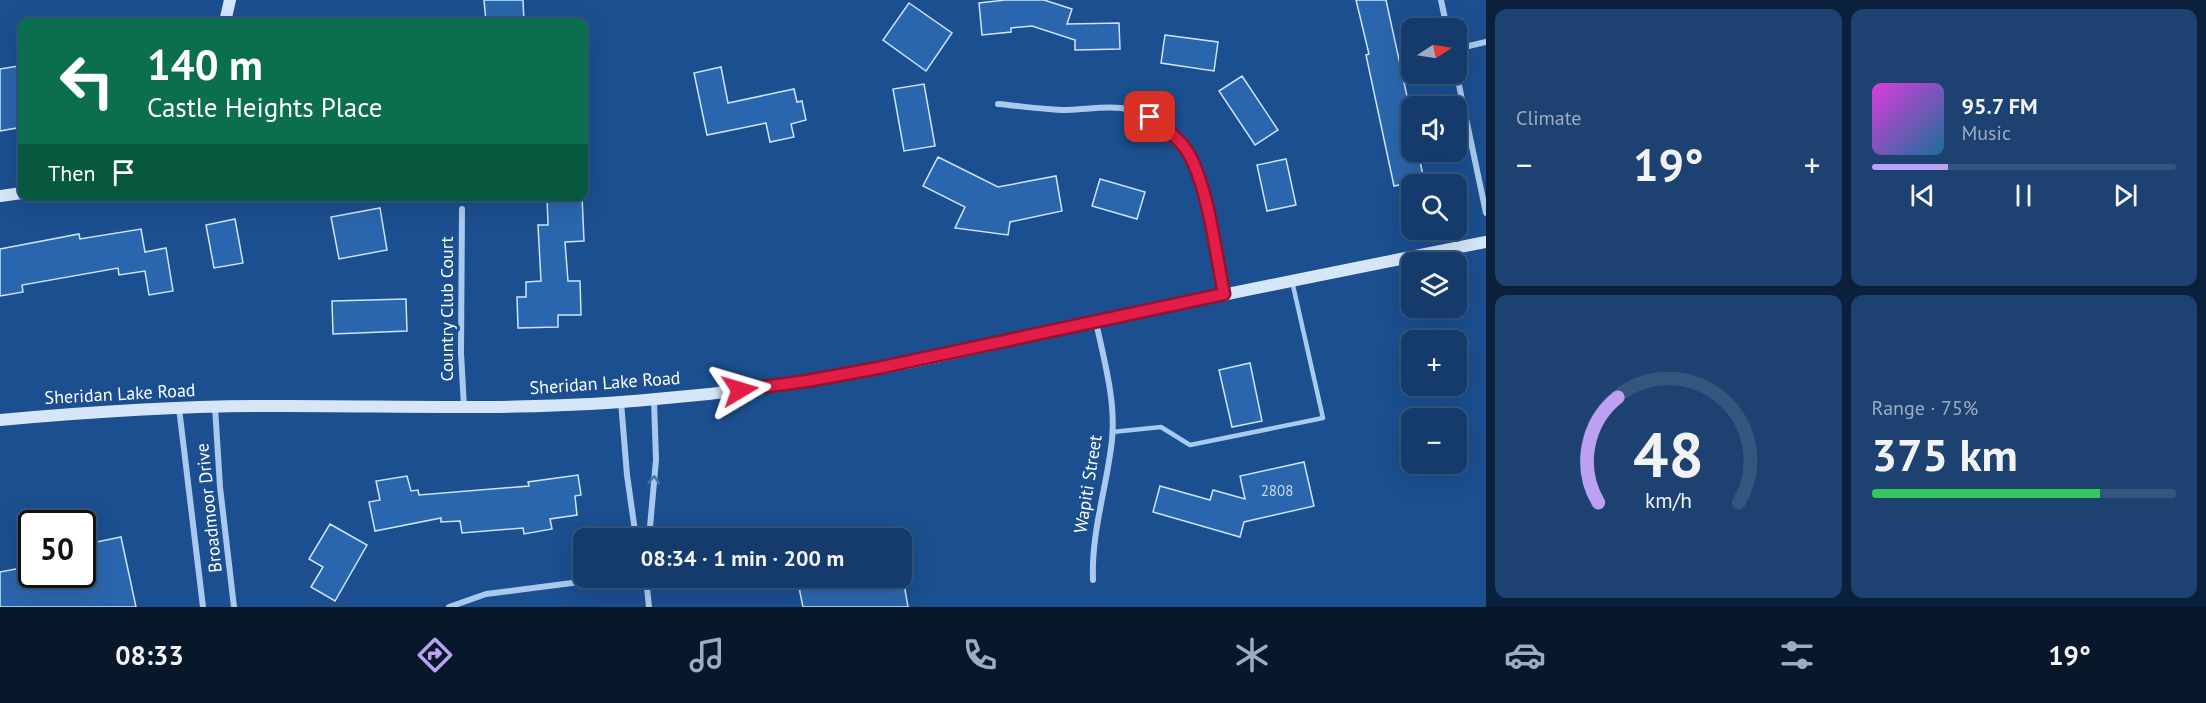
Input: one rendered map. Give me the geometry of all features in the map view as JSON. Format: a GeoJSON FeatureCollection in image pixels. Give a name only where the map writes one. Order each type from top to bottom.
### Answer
{"type":"FeatureCollection","features":[{"type":"Feature","properties":{"kind":"main road"},"geometry":{"type":"LineString","coordinates":[[226,18],[230,0]]}},
{"type":"Feature","properties":{"kind":"main road"},"geometry":{"type":"LineString","coordinates":[[0,196],[18,194]]}},
{"type":"Feature","properties":{"kind":"main road","name":"Sheridan Lake Road"},"geometry":{"type":"LineString","coordinates":[[0,420],[179,408],[464,408],[654,400],[826,378],[1224,294],[1486,242]]}},
{"type":"Feature","properties":{"kind":"street"},"geometry":{"type":"LineString","coordinates":[[1441,0],[1445,18]]}},
{"type":"Feature","properties":{"kind":"street"},"geometry":{"type":"LineString","coordinates":[[1467,46],[1486,42]]}},
{"type":"Feature","properties":{"kind":"street"},"geometry":{"type":"LineString","coordinates":[[1459,84],[1486,213]]}},
{"type":"Feature","properties":{"kind":"street"},"geometry":{"type":"LineString","coordinates":[[998,104],[1061,110],[1119,108],[1142,113],[1162,126],[1188,152],[1197,172],[1224,294]]}},
{"type":"Feature","properties":{"kind":"street","name":"Country Club Court"},"geometry":{"type":"LineString","coordinates":[[462,209],[461,353],[464,408]]}},
{"type":"Feature","properties":{"kind":"street","name":"Wapiti Street"},"geometry":{"type":"LineString","coordinates":[[1093,580],[1094,544],[1112,432],[1107,374],[1096,321]]}},
{"type":"Feature","properties":{"kind":"street"},"geometry":{"type":"LineString","coordinates":[[650,528],[656,460],[654,400]]}},
{"type":"Feature","properties":{"kind":"street"},"geometry":{"type":"LineString","coordinates":[[621,402],[627,475],[635,528]]}},
{"type":"Feature","properties":{"kind":"street","name":"Broadmoor Drive"},"geometry":{"type":"LineString","coordinates":[[215,407],[220,487],[234,607]]}},
{"type":"Feature","properties":{"kind":"street","name":"Broadmoor Drive"},"geometry":{"type":"LineString","coordinates":[[179,408],[203,607]]}},
{"type":"Feature","properties":{"kind":"street"},"geometry":{"type":"LineString","coordinates":[[449,607],[486,594],[573,583]]}},
{"type":"Feature","properties":{"kind":"street"},"geometry":{"type":"LineString","coordinates":[[647,588],[649,607]]}},
{"type":"Feature","properties":{"kind":"lane"},"geometry":{"type":"LineString","coordinates":[[1112,432],[1161,427],[1190,445],[1323,418],[1292,281]]}},
{"type":"Feature","properties":{"kind":"building"},"geometry":{"type":"Polygon","coordinates":[[[484,0],[523,0],[524,18],[486,18],[484,0]]]}},
{"type":"Feature","properties":{"kind":"building"},"geometry":{"type":"Polygon","coordinates":[[[1044,0],[1072,9],[1067,24],[1119,23],[1120,49],[1075,50],[1075,40],[1032,26],[1011,28],[1011,32],[982,35],[979,3],[1044,0]]]}},
{"type":"Feature","properties":{"kind":"building"},"geometry":{"type":"Polygon","coordinates":[[[1356,0],[1386,0],[1401,69],[1401,84],[1404,84],[1407,96],[1401,96],[1401,162],[1420,162],[1423,174],[1401,174],[1401,185],[1394,186],[1366,55],[1369,54],[1356,0]]]}},
{"type":"Feature","properties":{"kind":"building"},"geometry":{"type":"Polygon","coordinates":[[[909,3],[952,33],[926,71],[883,40],[909,3]]]}},
{"type":"Feature","properties":{"kind":"building"},"geometry":{"type":"Polygon","coordinates":[[[1165,35],[1218,42],[1214,71],[1161,63],[1165,35]]]}},
{"type":"Feature","properties":{"kind":"building"},"geometry":{"type":"Polygon","coordinates":[[[18,66],[18,128],[0,131],[0,69],[18,66]]]}},
{"type":"Feature","properties":{"kind":"building"},"geometry":{"type":"Polygon","coordinates":[[[721,67],[728,103],[794,89],[797,102],[802,101],[806,120],[791,124],[794,137],[770,142],[766,123],[707,135],[694,73],[721,67]]]}},
{"type":"Feature","properties":{"kind":"building"},"geometry":{"type":"Polygon","coordinates":[[[1242,76],[1278,130],[1255,145],[1219,91],[1242,76]]]}},
{"type":"Feature","properties":{"kind":"building"},"geometry":{"type":"Polygon","coordinates":[[[924,84],[935,146],[904,151],[893,89],[924,84]]]}},
{"type":"Feature","properties":{"kind":"building"},"geometry":{"type":"Polygon","coordinates":[[[938,157],[998,187],[1056,176],[1062,211],[1010,222],[1008,235],[955,228],[965,207],[923,186],[938,157]]]}},
{"type":"Feature","properties":{"kind":"building"},"geometry":{"type":"Polygon","coordinates":[[[1286,159],[1296,205],[1267,211],[1257,165],[1286,159]]]}},
{"type":"Feature","properties":{"kind":"building"},"geometry":{"type":"Polygon","coordinates":[[[1100,179],[1145,192],[1137,219],[1092,206],[1100,179]]]}},
{"type":"Feature","properties":{"kind":"building"},"geometry":{"type":"Polygon","coordinates":[[[547,201],[582,201],[584,241],[565,242],[568,281],[580,281],[581,315],[558,315],[558,327],[518,328],[517,297],[526,297],[526,282],[541,281],[538,225],[548,225],[547,201]]]}},
{"type":"Feature","properties":{"kind":"building"},"geometry":{"type":"Polygon","coordinates":[[[380,208],[387,250],[339,259],[331,217],[380,208]]]}},
{"type":"Feature","properties":{"kind":"building"},"geometry":{"type":"Polygon","coordinates":[[[235,219],[243,263],[214,268],[206,225],[235,219]]]}},
{"type":"Feature","properties":{"kind":"building"},"geometry":{"type":"Polygon","coordinates":[[[141,229],[145,252],[166,248],[173,291],[149,295],[145,271],[119,275],[118,268],[22,285],[23,292],[0,296],[0,249],[79,234],[80,239],[141,229]]]}},
{"type":"Feature","properties":{"kind":"building"},"geometry":{"type":"Polygon","coordinates":[[[406,299],[407,331],[333,334],[332,301],[406,299]]]}},
{"type":"Feature","properties":{"kind":"building"},"geometry":{"type":"Polygon","coordinates":[[[1250,363],[1262,421],[1232,427],[1219,370],[1250,363]]]}},
{"type":"Feature","properties":{"kind":"building"},"geometry":{"type":"Polygon","coordinates":[[[1304,462],[1314,506],[1244,522],[1240,537],[1153,512],[1160,486],[1210,500],[1213,490],[1245,499],[1240,476],[1304,462]]]}},
{"type":"Feature","properties":{"kind":"building"},"geometry":{"type":"Polygon","coordinates":[[[578,475],[581,495],[575,496],[577,515],[550,519],[552,529],[524,534],[523,528],[462,533],[460,521],[441,522],[441,518],[375,531],[369,502],[380,500],[376,481],[407,476],[411,491],[418,490],[419,495],[529,486],[528,482],[578,475]]]}},
{"type":"Feature","properties":{"kind":"building"},"geometry":{"type":"Polygon","coordinates":[[[330,524],[367,545],[335,601],[311,587],[323,567],[309,559],[330,524]]]}},
{"type":"Feature","properties":{"kind":"building"},"geometry":{"type":"Polygon","coordinates":[[[121,537],[136,607],[0,607],[0,572],[18,569],[18,588],[96,588],[96,542],[121,537]]]}},
{"type":"Feature","properties":{"kind":"building"},"geometry":{"type":"Polygon","coordinates":[[[799,588],[905,588],[908,607],[803,607],[799,588]]]}},
{"type":"Feature","properties":{"kind":"route"},"geometry":{"type":"LineString","coordinates":[[740,390],[878,368],[1224,294],[1197,172],[1188,152],[1178,140],[1150,117]]}}]}
